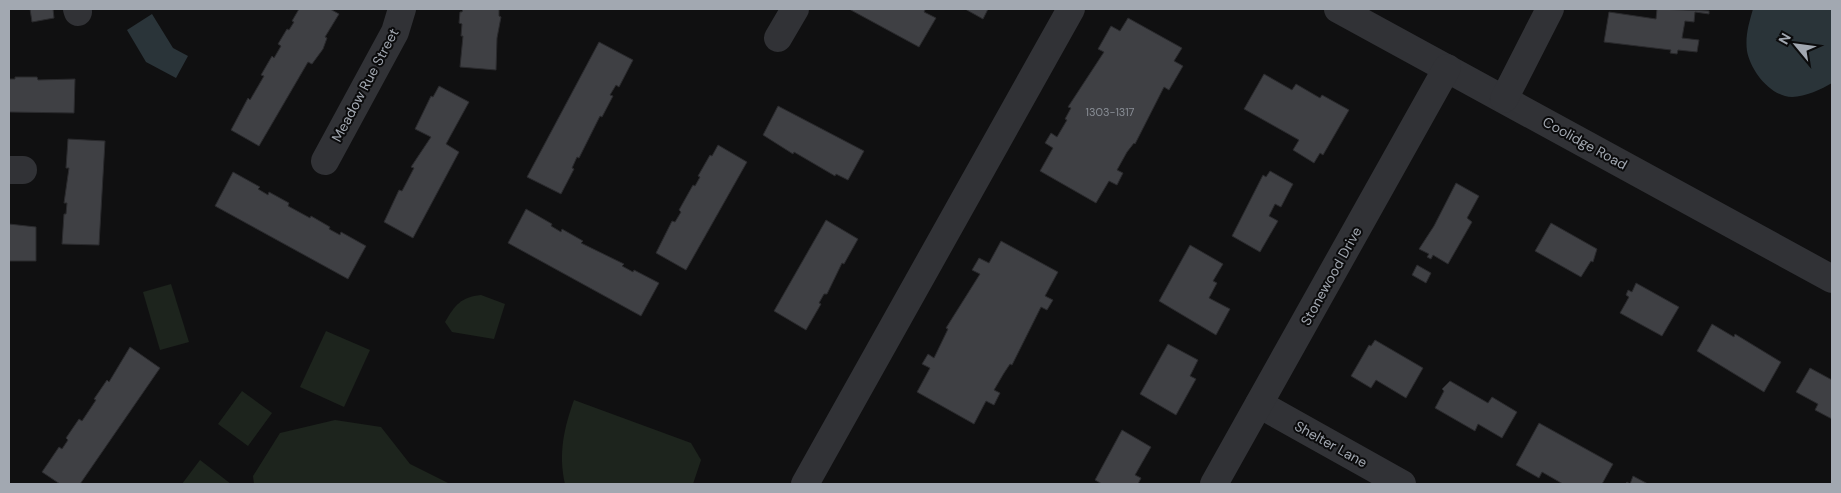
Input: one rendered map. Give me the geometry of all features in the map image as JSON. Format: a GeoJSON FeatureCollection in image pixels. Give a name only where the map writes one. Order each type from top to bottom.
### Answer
{"type":"FeatureCollection","features":[{"type":"Feature","properties":{"kind":"street","name":"Meadow Rue Street"},"geometry":{"type":"LineString","coordinates":[[325,161],[395,32],[402,9]]}},
{"type":"Feature","properties":{"kind":"street"},"geometry":{"type":"LineString","coordinates":[[778,38],[795,9]]}},
{"type":"Feature","properties":{"kind":"street"},"geometry":{"type":"LineString","coordinates":[[805,484],[1071,9]]}},
{"type":"Feature","properties":{"kind":"street","name":"Coolidge Road"},"geometry":{"type":"LineString","coordinates":[[1338,9],[1832,279]]}},
{"type":"Feature","properties":{"kind":"street"},"geometry":{"type":"LineString","coordinates":[[1504,99],[1550,9]]}},
{"type":"Feature","properties":{"kind":"street","name":"Stonewood Drive"},"geometry":{"type":"LineString","coordinates":[[1214,484],[1447,68]]}},
{"type":"Feature","properties":{"kind":"street","name":"Shelter Lane"},"geometry":{"type":"LineString","coordinates":[[1259,404],[1402,484]]}},
{"type":"Feature","properties":{"kind":"shaded area"},"geometry":{"type":"Polygon","coordinates":[[[1753,9],[1832,9],[1832,83],[1822,89],[1797,97],[1785,96],[1765,84],[1755,71],[1747,51],[1747,35],[1753,9]]]}},
{"type":"Feature","properties":{"kind":"shaded area"},"geometry":{"type":"Polygon","coordinates":[[[152,14],[173,48],[188,56],[176,78],[146,62],[127,30],[152,14]]]}},
{"type":"Feature","properties":{"kind":"shaded area"},"geometry":{"type":"Polygon","coordinates":[[[171,284],[189,342],[160,350],[143,292],[171,284]]]}},
{"type":"Feature","properties":{"kind":"shaded area"},"geometry":{"type":"Polygon","coordinates":[[[481,295],[505,304],[494,339],[452,332],[445,322],[452,311],[463,300],[481,295]]]}},
{"type":"Feature","properties":{"kind":"shaded area"},"geometry":{"type":"Polygon","coordinates":[[[326,331],[370,350],[344,407],[300,387],[326,331]]]}},
{"type":"Feature","properties":{"kind":"shaded area"},"geometry":{"type":"Polygon","coordinates":[[[242,391],[272,413],[248,446],[218,424],[242,391]]]}},
{"type":"Feature","properties":{"kind":"shaded area"},"geometry":{"type":"Polygon","coordinates":[[[574,400],[691,443],[701,460],[693,484],[565,484],[562,462],[563,441],[574,400]]]}},
{"type":"Feature","properties":{"kind":"shaded area"},"geometry":{"type":"Polygon","coordinates":[[[335,420],[381,427],[410,464],[450,484],[254,484],[253,476],[280,433],[335,420]]]}},
{"type":"Feature","properties":{"kind":"shaded area"},"geometry":{"type":"Polygon","coordinates":[[[200,460],[231,484],[182,484],[200,460]]]}},
{"type":"Feature","properties":{"kind":"building"},"geometry":{"type":"Polygon","coordinates":[[[30,9],[53,9],[54,18],[32,22],[30,9]]]}},
{"type":"Feature","properties":{"kind":"building"},"geometry":{"type":"Polygon","coordinates":[[[299,9],[330,9],[339,14],[325,37],[327,38],[323,49],[312,64],[308,62],[259,146],[231,130],[248,98],[250,100],[264,76],[261,75],[272,56],[274,58],[281,46],[278,44],[287,29],[289,30],[294,22],[292,21],[299,9]]]}},
{"type":"Feature","properties":{"kind":"building"},"geometry":{"type":"Polygon","coordinates":[[[463,9],[499,9],[499,16],[501,17],[497,38],[496,70],[460,67],[463,36],[461,36],[462,24],[459,23],[460,12],[463,9]]]}},
{"type":"Feature","properties":{"kind":"building"},"geometry":{"type":"Polygon","coordinates":[[[849,9],[923,9],[925,10],[924,12],[936,18],[919,47],[849,9]]]}},
{"type":"Feature","properties":{"kind":"building"},"geometry":{"type":"Polygon","coordinates":[[[965,9],[988,9],[983,19],[965,9]]]}},
{"type":"Feature","properties":{"kind":"building"},"geometry":{"type":"Polygon","coordinates":[[[1657,9],[1709,11],[1709,14],[1695,12],[1694,22],[1685,21],[1682,38],[1699,40],[1697,52],[1678,50],[1677,54],[1670,53],[1671,50],[1604,42],[1609,12],[1656,19],[1657,9]]]}},
{"type":"Feature","properties":{"kind":"building"},"geometry":{"type":"Polygon","coordinates":[[[1128,18],[1182,48],[1174,61],[1183,66],[1169,90],[1164,87],[1135,144],[1127,152],[1117,170],[1123,173],[1117,185],[1109,181],[1096,203],[1040,171],[1053,148],[1045,143],[1051,133],[1057,137],[1067,120],[1065,119],[1071,108],[1068,107],[1104,52],[1098,49],[1111,26],[1120,31],[1128,18]]]}},
{"type":"Feature","properties":{"kind":"building"},"geometry":{"type":"Polygon","coordinates":[[[599,42],[633,60],[619,87],[616,85],[610,95],[613,96],[602,117],[600,116],[579,158],[577,157],[572,168],[574,169],[561,194],[527,177],[599,42]]]}},
{"type":"Feature","properties":{"kind":"building"},"geometry":{"type":"Polygon","coordinates":[[[1264,74],[1292,90],[1296,84],[1320,98],[1322,95],[1349,110],[1323,155],[1320,153],[1314,163],[1293,150],[1299,140],[1244,109],[1264,74]]]}},
{"type":"Feature","properties":{"kind":"building"},"geometry":{"type":"Polygon","coordinates":[[[15,77],[37,77],[38,80],[75,79],[74,113],[9,112],[9,79],[15,79],[15,77]]]}},
{"type":"Feature","properties":{"kind":"building"},"geometry":{"type":"Polygon","coordinates":[[[439,86],[469,102],[446,144],[459,152],[413,238],[384,222],[399,190],[402,191],[414,168],[411,167],[431,137],[415,129],[431,96],[433,97],[439,86]]]}},
{"type":"Feature","properties":{"kind":"building"},"geometry":{"type":"Polygon","coordinates":[[[778,106],[864,151],[848,180],[836,174],[835,176],[794,152],[793,154],[763,135],[778,106]]]}},
{"type":"Feature","properties":{"kind":"building"},"geometry":{"type":"Polygon","coordinates":[[[68,139],[105,141],[99,245],[62,244],[64,214],[66,214],[67,203],[64,203],[69,168],[66,168],[68,139]]]}},
{"type":"Feature","properties":{"kind":"building"},"geometry":{"type":"Polygon","coordinates":[[[718,145],[747,162],[686,270],[656,253],[672,221],[675,222],[681,212],[679,210],[693,185],[695,186],[700,177],[698,176],[710,155],[712,156],[718,145]]]}},
{"type":"Feature","properties":{"kind":"building"},"geometry":{"type":"Polygon","coordinates":[[[1270,171],[1293,184],[1281,207],[1275,204],[1269,216],[1278,221],[1260,252],[1232,236],[1263,175],[1266,177],[1270,171]]]}},
{"type":"Feature","properties":{"kind":"building"},"geometry":{"type":"Polygon","coordinates":[[[233,172],[260,187],[258,189],[268,195],[269,192],[289,203],[288,206],[330,227],[329,229],[340,235],[341,232],[366,246],[348,279],[215,206],[233,172]]]}},
{"type":"Feature","properties":{"kind":"building"},"geometry":{"type":"Polygon","coordinates":[[[1456,183],[1479,196],[1467,218],[1472,222],[1448,264],[1433,255],[1431,259],[1427,257],[1429,254],[1419,249],[1434,226],[1456,183]]]}},
{"type":"Feature","properties":{"kind":"building"},"geometry":{"type":"Polygon","coordinates":[[[526,209],[552,224],[551,226],[561,232],[562,229],[583,241],[581,243],[624,264],[622,266],[659,283],[641,316],[508,243],[526,209]]]}},
{"type":"Feature","properties":{"kind":"building"},"geometry":{"type":"Polygon","coordinates":[[[826,220],[858,239],[844,264],[842,263],[827,294],[824,294],[819,303],[821,304],[806,330],[774,311],[826,220]]]}},
{"type":"Feature","properties":{"kind":"building"},"geometry":{"type":"Polygon","coordinates":[[[1551,223],[1597,249],[1593,262],[1591,261],[1581,277],[1535,251],[1551,223]]]}},
{"type":"Feature","properties":{"kind":"building"},"geometry":{"type":"Polygon","coordinates":[[[9,224],[36,227],[36,261],[9,261],[9,224]]]}},
{"type":"Feature","properties":{"kind":"building"},"geometry":{"type":"Polygon","coordinates":[[[1001,241],[1058,272],[1045,296],[1053,300],[1047,310],[1041,307],[1012,365],[1010,364],[994,390],[1000,393],[994,405],[986,401],[974,424],[917,392],[930,368],[922,364],[928,354],[934,358],[948,329],[946,328],[980,274],[972,270],[979,258],[989,263],[1001,241]]]}},
{"type":"Feature","properties":{"kind":"building"},"geometry":{"type":"Polygon","coordinates":[[[1190,245],[1223,264],[1213,281],[1217,283],[1209,298],[1230,309],[1216,335],[1159,301],[1190,245]]]}},
{"type":"Feature","properties":{"kind":"building"},"geometry":{"type":"Polygon","coordinates":[[[1417,265],[1431,273],[1426,283],[1412,275],[1417,265]]]}},
{"type":"Feature","properties":{"kind":"building"},"geometry":{"type":"Polygon","coordinates":[[[1636,283],[1679,307],[1662,336],[1620,313],[1629,297],[1626,295],[1628,290],[1632,292],[1636,283]]]}},
{"type":"Feature","properties":{"kind":"building"},"geometry":{"type":"Polygon","coordinates":[[[1712,324],[1734,337],[1735,334],[1781,362],[1764,392],[1697,351],[1712,324]]]}},
{"type":"Feature","properties":{"kind":"building"},"geometry":{"type":"Polygon","coordinates":[[[1375,340],[1423,368],[1406,398],[1376,380],[1371,388],[1351,376],[1369,345],[1371,346],[1375,340]]]}},
{"type":"Feature","properties":{"kind":"building"},"geometry":{"type":"Polygon","coordinates":[[[1168,344],[1198,360],[1190,376],[1196,379],[1176,415],[1140,394],[1168,344]]]}},
{"type":"Feature","properties":{"kind":"building"},"geometry":{"type":"Polygon","coordinates":[[[130,347],[160,368],[80,484],[60,484],[42,472],[59,447],[62,449],[68,440],[66,438],[79,419],[82,421],[96,400],[94,399],[107,380],[109,382],[130,347]]]}},
{"type":"Feature","properties":{"kind":"building"},"geometry":{"type":"Polygon","coordinates":[[[1810,368],[1832,380],[1832,419],[1815,410],[1818,404],[1796,392],[1810,368]]]}},
{"type":"Feature","properties":{"kind":"building"},"geometry":{"type":"Polygon","coordinates":[[[1450,381],[1488,403],[1492,397],[1517,412],[1502,438],[1478,424],[1475,431],[1435,408],[1444,391],[1442,389],[1450,381]]]}},
{"type":"Feature","properties":{"kind":"building"},"geometry":{"type":"Polygon","coordinates":[[[1539,423],[1613,464],[1602,484],[1563,484],[1542,472],[1539,478],[1516,465],[1539,423]]]}},
{"type":"Feature","properties":{"kind":"building"},"geometry":{"type":"Polygon","coordinates":[[[1122,430],[1151,447],[1135,475],[1141,478],[1138,484],[1102,484],[1095,480],[1122,430]]]}},
{"type":"Feature","properties":{"kind":"building"},"geometry":{"type":"Polygon","coordinates":[[[1633,476],[1648,484],[1630,484],[1633,476]]]}}]}
